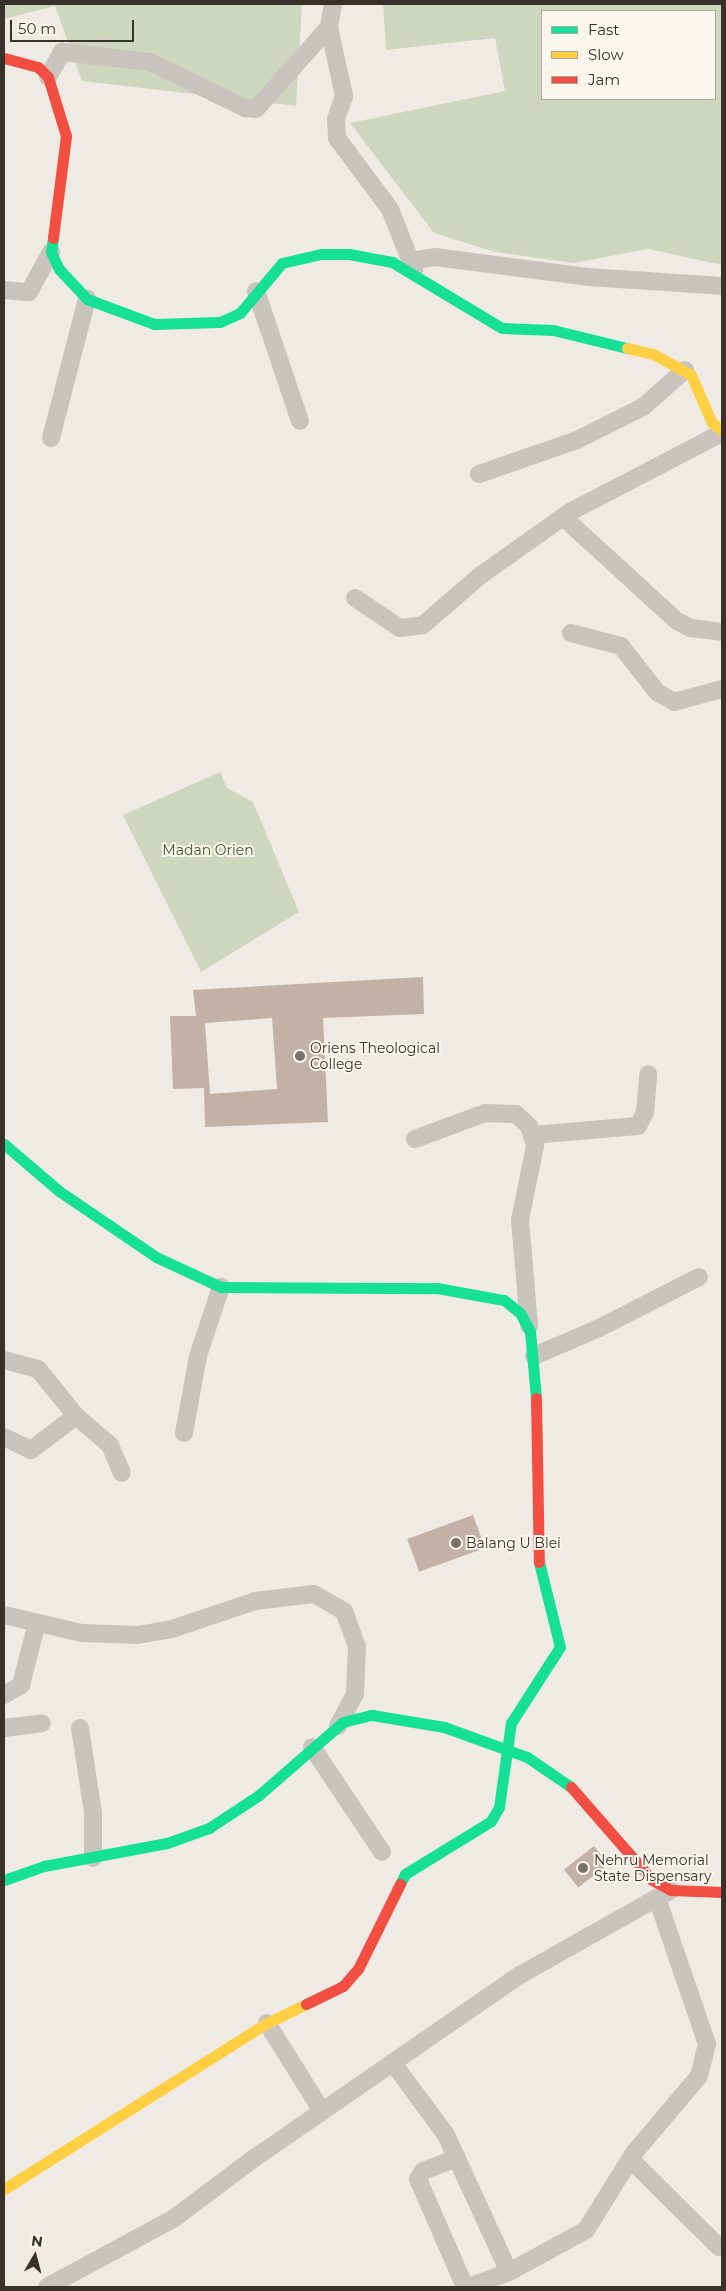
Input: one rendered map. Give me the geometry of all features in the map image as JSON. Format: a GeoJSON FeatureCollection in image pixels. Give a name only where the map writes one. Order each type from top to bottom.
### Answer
{"type":"FeatureCollection","features":[{"type":"Feature","properties":{"kind":"street"},"geometry":{"type":"LineString","coordinates":[[333,4],[329,26],[344,96],[336,119],[337,138],[390,209],[412,267]]}},
{"type":"Feature","properties":{"kind":"street"},"geometry":{"type":"LineString","coordinates":[[48,76],[62,52],[150,62],[245,108],[256,109],[329,26]]}},
{"type":"Feature","properties":{"kind":"street"},"geometry":{"type":"LineString","coordinates":[[4,58],[38,67],[48,76],[66,136],[51,252],[29,292],[4,290]]}},
{"type":"Feature","properties":{"kind":"street"},"geometry":{"type":"LineString","coordinates":[[51,252],[59,269],[87,299],[134,320],[184,325],[220,322],[240,313],[256,291],[282,263],[320,254],[349,254],[412,267],[465,309],[502,328],[585,338],[653,354],[685,370],[712,423],[722,432],[563,517],[481,575],[423,625],[400,628],[355,598]]}},
{"type":"Feature","properties":{"kind":"street"},"geometry":{"type":"LineString","coordinates":[[412,267],[435,256],[588,278],[722,286]]}},
{"type":"Feature","properties":{"kind":"street"},"geometry":{"type":"LineString","coordinates":[[256,291],[300,420]]}},
{"type":"Feature","properties":{"kind":"street"},"geometry":{"type":"LineString","coordinates":[[51,438],[87,299]]}},
{"type":"Feature","properties":{"kind":"street"},"geometry":{"type":"LineString","coordinates":[[480,474],[578,440],[643,407],[685,370]]}},
{"type":"Feature","properties":{"kind":"street"},"geometry":{"type":"LineString","coordinates":[[563,517],[677,620],[690,628],[722,632]]}},
{"type":"Feature","properties":{"kind":"street"},"geometry":{"type":"LineString","coordinates":[[571,633],[622,646],[657,692],[674,702],[722,689]]}},
{"type":"Feature","properties":{"kind":"street"},"geometry":{"type":"LineString","coordinates":[[532,1135],[638,1126],[645,1112],[648,1074]]}},
{"type":"Feature","properties":{"kind":"street"},"geometry":{"type":"LineString","coordinates":[[4,2189],[267,2023],[343,1986],[358,1969],[405,1874],[491,1821],[499,1807],[505,1746],[511,1723],[560,1647],[539,1565],[534,1356],[520,1220],[534,1146],[532,1135],[524,1118],[498,1112],[464,1118],[415,1140]]}},
{"type":"Feature","properties":{"kind":"street"},"geometry":{"type":"LineString","coordinates":[[4,1144],[59,1192],[156,1257],[221,1288],[351,1284],[481,1293],[504,1300],[520,1313],[530,1330]]}},
{"type":"Feature","properties":{"kind":"street"},"geometry":{"type":"LineString","coordinates":[[534,1356],[599,1328],[699,1276]]}},
{"type":"Feature","properties":{"kind":"street"},"geometry":{"type":"LineString","coordinates":[[184,1433],[198,1356],[221,1288]]}},
{"type":"Feature","properties":{"kind":"street"},"geometry":{"type":"LineString","coordinates":[[4,1360],[38,1369],[76,1416],[110,1445],[122,1472]]}},
{"type":"Feature","properties":{"kind":"street"},"geometry":{"type":"LineString","coordinates":[[4,1437],[31,1450],[76,1416]]}},
{"type":"Feature","properties":{"kind":"street"},"geometry":{"type":"LineString","coordinates":[[4,1615],[36,1626],[138,1635],[172,1630],[255,1601],[314,1594],[344,1611],[357,1646],[355,1694],[338,1726]]}},
{"type":"Feature","properties":{"kind":"street"},"geometry":{"type":"LineString","coordinates":[[4,1695],[21,1685],[36,1626]]}},
{"type":"Feature","properties":{"kind":"street"},"geometry":{"type":"LineString","coordinates":[[4,1880],[44,1866],[167,1843],[209,1828],[259,1795],[312,1747],[338,1726],[355,1716],[404,1718],[505,1746],[548,1768],[582,1794],[664,1896],[700,2017],[706,2060],[699,2076],[630,2159],[586,2230],[509,2272],[469,2287]]}},
{"type":"Feature","properties":{"kind":"street"},"geometry":{"type":"LineString","coordinates":[[4,1728],[42,1723]]}},
{"type":"Feature","properties":{"kind":"street"},"geometry":{"type":"LineString","coordinates":[[80,1728],[93,1813],[93,1858]]}},
{"type":"Feature","properties":{"kind":"street"},"geometry":{"type":"LineString","coordinates":[[312,1747],[382,1852]]}},
{"type":"Feature","properties":{"kind":"street"},"geometry":{"type":"LineString","coordinates":[[47,2287],[173,2219],[322,2111],[520,1975],[664,1896],[722,1892]]}},
{"type":"Feature","properties":{"kind":"street"},"geometry":{"type":"LineString","coordinates":[[267,2023],[322,2111]]}},
{"type":"Feature","properties":{"kind":"street"},"geometry":{"type":"LineString","coordinates":[[392,2063],[446,2134],[509,2272]]}},
{"type":"Feature","properties":{"kind":"street"},"geometry":{"type":"LineString","coordinates":[[457,2158],[423,2171],[418,2179],[464,2287]]}},
{"type":"Feature","properties":{"kind":"street"},"geometry":{"type":"LineString","coordinates":[[630,2159],[719,2247]]}},
{"type":"Feature","properties":{"kind":"green space"},"geometry":{"type":"Polygon","coordinates":[[[4,4],[302,4],[296,106],[82,81],[55,6],[4,19],[4,4]]]}},
{"type":"Feature","properties":{"kind":"green space"},"geometry":{"type":"Polygon","coordinates":[[[383,4],[722,4],[722,265],[648,249],[574,263],[495,252],[434,233],[350,123],[505,91],[495,38],[386,50],[383,4]]]}},
{"type":"Feature","properties":{"kind":"green space","name":"Madan Orien"},"geometry":{"type":"Polygon","coordinates":[[[220,772],[227,788],[253,802],[299,912],[201,972],[123,815],[220,772]]]}},
{"type":"Feature","properties":{"kind":"building","name":"Oriens Theological College"},"geometry":{"type":"Polygon","coordinates":[[[423,977],[424,1014],[323,1018],[328,1122],[205,1127],[204,1088],[173,1089],[170,1016],[196,1016],[193,990],[423,977]],[[272,1018],[205,1023],[210,1094],[277,1089],[272,1018]]]}},
{"type":"Feature","properties":{"kind":"building"},"geometry":{"type":"Polygon","coordinates":[[[473,1515],[485,1548],[419,1572],[407,1539],[473,1515]]]}},
{"type":"Feature","properties":{"kind":"building"},"geometry":{"type":"Polygon","coordinates":[[[594,1846],[608,1864],[578,1888],[564,1869],[594,1846]]]}},
{"type":"Feature","properties":{"kind":"traffic: fast"},"geometry":{"type":"LineString","coordinates":[[53,238],[51,252],[59,269],[87,299],[154,324],[220,322],[240,313],[282,263],[321,254],[349,254],[392,262],[502,328],[553,330],[627,348]]}},
{"type":"Feature","properties":{"kind":"traffic: fast"},"geometry":{"type":"LineString","coordinates":[[4,1144],[59,1191],[156,1257],[221,1287],[437,1288],[504,1300],[520,1313],[530,1331],[536,1398]]}},
{"type":"Feature","properties":{"kind":"traffic: fast"},"geometry":{"type":"LineString","coordinates":[[400,1884],[405,1874],[491,1821],[499,1807],[511,1723],[560,1647],[539,1562]]}},
{"type":"Feature","properties":{"kind":"traffic: fast"},"geometry":{"type":"LineString","coordinates":[[4,1880],[44,1866],[167,1843],[209,1828],[259,1795],[343,1722],[372,1715],[444,1727],[527,1757],[571,1787]]}},
{"type":"Feature","properties":{"kind":"traffic: slow"},"geometry":{"type":"LineString","coordinates":[[627,348],[653,354],[691,375],[712,423],[722,430]]}},
{"type":"Feature","properties":{"kind":"traffic: slow"},"geometry":{"type":"LineString","coordinates":[[4,2189],[267,2023],[306,2004]]}},
{"type":"Feature","properties":{"kind":"traffic: jam"},"geometry":{"type":"LineString","coordinates":[[4,58],[38,67],[48,77],[66,136],[53,238]]}},
{"type":"Feature","properties":{"kind":"traffic: jam"},"geometry":{"type":"LineString","coordinates":[[536,1398],[539,1562]]}},
{"type":"Feature","properties":{"kind":"traffic: jam"},"geometry":{"type":"LineString","coordinates":[[571,1787],[652,1880],[671,1890],[722,1892]]}},
{"type":"Feature","properties":{"kind":"traffic: jam"},"geometry":{"type":"LineString","coordinates":[[306,2004],[343,1986],[358,1969],[400,1884]]}},
{"type":"Feature","properties":{"kind":"place","name":"Oriens Theological College"},"geometry":{"type":"Point","coordinates":[300,1056]}},
{"type":"Feature","properties":{"kind":"place","name":"Balang U Blei"},"geometry":{"type":"Point","coordinates":[456,1543]}},
{"type":"Feature","properties":{"kind":"place","name":"Nehru Memorial State Dispensary"},"geometry":{"type":"Point","coordinates":[583,1868]}}]}
